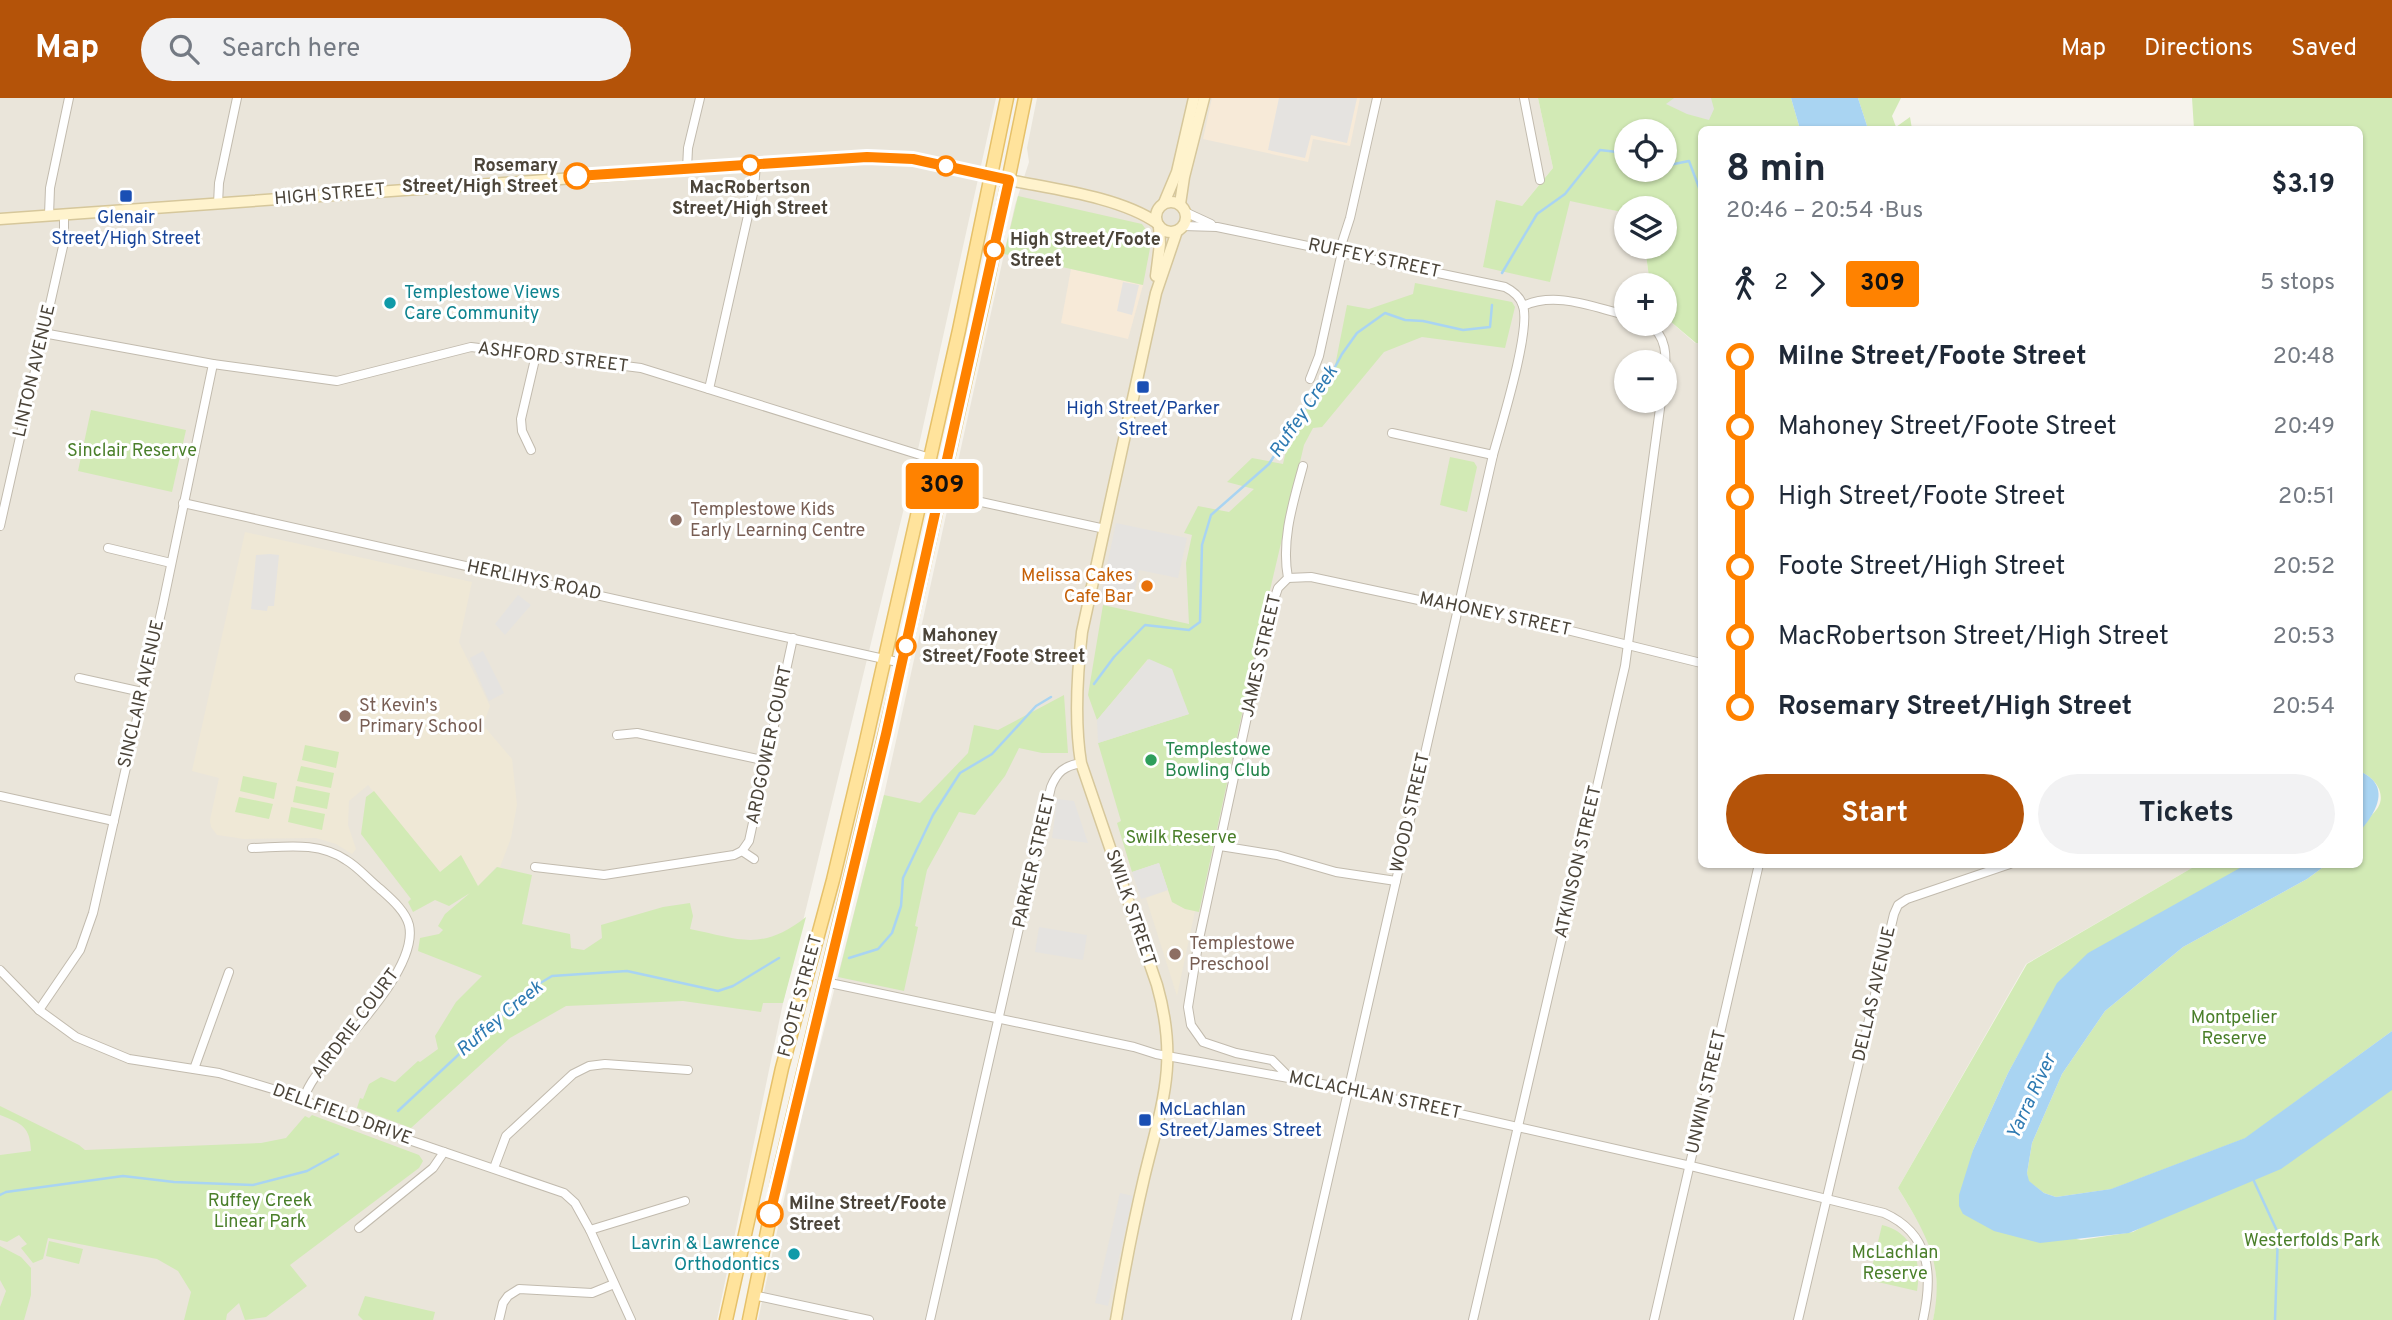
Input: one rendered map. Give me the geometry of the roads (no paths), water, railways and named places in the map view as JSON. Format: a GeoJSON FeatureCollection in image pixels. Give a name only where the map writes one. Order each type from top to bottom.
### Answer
{"type":"FeatureCollection","features":[{"type":"Feature","properties":{"kind":"main road","name":"FOOTE STREET"},"geometry":{"type":"LineString","coordinates":[[726,1320],[776,1091],[833,880],[885,659],[1007,98]]}},
{"type":"Feature","properties":{"kind":"main road","name":"FOOTE STREET"},"geometry":{"type":"LineString","coordinates":[[749,1320],[779,1173],[902,663],[1025,98]]}},
{"type":"Feature","properties":{"kind":"main road"},"geometry":{"type":"LineString","coordinates":[[1081,763],[1077,673],[1082,632],[1156,293],[1160,244],[1156,211],[1177,172],[1194,98]]}},
{"type":"Feature","properties":{"kind":"main road"},"geometry":{"type":"LineString","coordinates":[[1156,293],[1180,228],[1184,177],[1204,98]]}},
{"type":"Feature","properties":{"kind":"main road","name":"HIGH STREET"},"geometry":{"type":"LineString","coordinates":[[0,219],[756,164],[891,157],[936,163],[1117,204],[1142,214],[1158,225]]}},
{"type":"Feature","properties":{"kind":"main road"},"geometry":{"type":"LineString","coordinates":[[1162,204],[1172,201],[1182,208]]}},
{"type":"Feature","properties":{"kind":"main road","name":"HIGH STREET"},"geometry":{"type":"LineString","coordinates":[[1117,204],[1162,204]]}},
{"type":"Feature","properties":{"kind":"main road"},"geometry":{"type":"LineString","coordinates":[[1158,225],[1167,232],[1180,228]]}},
{"type":"Feature","properties":{"kind":"main road","name":"SWILK STREET"},"geometry":{"type":"LineString","coordinates":[[1081,763],[1157,985],[1166,1021],[1169,1055]]}},
{"type":"Feature","properties":{"kind":"main road"},"geometry":{"type":"LineString","coordinates":[[807,977],[825,982]]}},
{"type":"Feature","properties":{"kind":"main road"},"geometry":{"type":"LineString","coordinates":[[1116,1320],[1164,1095],[1169,1055]]}},
{"type":"Feature","properties":{"kind":"main road"},"geometry":{"type":"LineString","coordinates":[[1110,1320],[1125,1269]]}},
{"type":"Feature","properties":{"kind":"main road"},"geometry":{"type":"LineString","coordinates":[[731,1291],[753,1295]]}},
{"type":"Feature","properties":{"kind":"street"},"geometry":{"type":"LineString","coordinates":[[49,215],[50,188],[66,98]]}},
{"type":"Feature","properties":{"kind":"street"},"geometry":{"type":"LineString","coordinates":[[218,204],[218,188],[237,98]]}},
{"type":"Feature","properties":{"kind":"street"},"geometry":{"type":"LineString","coordinates":[[687,169],[688,148],[700,98]]}},
{"type":"Feature","properties":{"kind":"street"},"geometry":{"type":"LineString","coordinates":[[1310,379],[1319,356],[1377,98]]}},
{"type":"Feature","properties":{"kind":"street"},"geometry":{"type":"LineString","coordinates":[[1524,98],[1540,180]]}},
{"type":"Feature","properties":{"kind":"street"},"geometry":{"type":"LineString","coordinates":[[709,389],[754,189],[756,164]]}},
{"type":"Feature","properties":{"kind":"street","name":"RUFFEY STREET"},"geometry":{"type":"LineString","coordinates":[[1182,208],[1217,227]]}},
{"type":"Feature","properties":{"kind":"street","name":"LINTON AVENUE"},"geometry":{"type":"LineString","coordinates":[[0,526],[64,242],[64,215]]}},
{"type":"Feature","properties":{"kind":"street","name":"RUFFEY STREET"},"geometry":{"type":"LineString","coordinates":[[1180,228],[1217,227],[1504,287],[1514,292],[1523,306]]}},
{"type":"Feature","properties":{"kind":"street"},"geometry":{"type":"LineString","coordinates":[[1523,306],[1536,300],[1552,298],[1614,312]]}},
{"type":"Feature","properties":{"kind":"street","name":"WOOD STREET"},"geometry":{"type":"LineString","coordinates":[[1296,1320],[1493,455],[1520,349],[1525,319],[1523,306]]}},
{"type":"Feature","properties":{"kind":"street","name":"ASHFORD STREET"},"geometry":{"type":"LineString","coordinates":[[43,333],[213,364],[337,381],[471,347],[641,368],[930,458]]}},
{"type":"Feature","properties":{"kind":"street"},"geometry":{"type":"LineString","coordinates":[[531,450],[522,431],[521,419],[536,355]]}},
{"type":"Feature","properties":{"kind":"street","name":"SINCLAIR AVENUE"},"geometry":{"type":"LineString","coordinates":[[38,1010],[67,971],[84,939],[97,894],[213,364]]}},
{"type":"Feature","properties":{"kind":"street","name":"ATKINSON STREET"},"geometry":{"type":"LineString","coordinates":[[1473,1320],[1618,693],[1659,413]]}},
{"type":"Feature","properties":{"kind":"street"},"geometry":{"type":"LineString","coordinates":[[1392,433],[1493,455]]}},
{"type":"Feature","properties":{"kind":"street","name":"JAMES STREET"},"geometry":{"type":"LineString","coordinates":[[1288,1076],[1272,1060],[1236,1054],[1203,1042],[1189,1020],[1189,990],[1269,615],[1278,588],[1288,578],[1284,561],[1286,535],[1303,466]]}},
{"type":"Feature","properties":{"kind":"street"},"geometry":{"type":"LineString","coordinates":[[940,493],[1105,529]]}},
{"type":"Feature","properties":{"kind":"street","name":"HERLIHYS ROAD"},"geometry":{"type":"LineString","coordinates":[[183,503],[902,663]]}},
{"type":"Feature","properties":{"kind":"street"},"geometry":{"type":"LineString","coordinates":[[108,548],[171,563]]}},
{"type":"Feature","properties":{"kind":"street","name":"MAHONEY STREET"},"geometry":{"type":"LineString","coordinates":[[1288,578],[1311,577],[1442,605],[1494,612],[1698,662]]}},
{"type":"Feature","properties":{"kind":"street","name":"ARDGOWER COURT"},"geometry":{"type":"LineString","coordinates":[[742,850],[749,841],[793,638]]}},
{"type":"Feature","properties":{"kind":"street"},"geometry":{"type":"LineString","coordinates":[[79,678],[142,692]]}},
{"type":"Feature","properties":{"kind":"street"},"geometry":{"type":"LineString","coordinates":[[617,735],[637,733],[767,761]]}},
{"type":"Feature","properties":{"kind":"street","name":"PARKER STREET"},"geometry":{"type":"LineString","coordinates":[[930,1320],[1051,787],[1056,775],[1067,766],[1081,763]]}},
{"type":"Feature","properties":{"kind":"street"},"geometry":{"type":"LineString","coordinates":[[0,796],[114,821]]}},
{"type":"Feature","properties":{"kind":"street"},"geometry":{"type":"LineString","coordinates":[[1220,846],[1277,855],[1336,872],[1396,881]]}},
{"type":"Feature","properties":{"kind":"street","name":"AIRDRIE COURT"},"geometry":{"type":"LineString","coordinates":[[253,848],[309,847],[322,848],[336,854],[348,861],[394,902],[409,926],[409,942],[400,970],[313,1079],[303,1100]]}},
{"type":"Feature","properties":{"kind":"street"},"geometry":{"type":"LineString","coordinates":[[535,867],[591,875],[616,874],[734,855],[742,850],[754,859]]}},
{"type":"Feature","properties":{"kind":"street","name":"UNWIN STREET"},"geometry":{"type":"LineString","coordinates":[[1654,1320],[1758,868]]}},
{"type":"Feature","properties":{"kind":"street"},"geometry":{"type":"LineString","coordinates":[[1974,868],[1976,876]]}},
{"type":"Feature","properties":{"kind":"street","name":"DELLAS AVENUE"},"geometry":{"type":"LineString","coordinates":[[1827,1198],[1898,905],[1907,899],[1999,868]]}},
{"type":"Feature","properties":{"kind":"street","name":"DELLFIELD DRIVE"},"geometry":{"type":"LineString","coordinates":[[0,970],[38,1010],[76,1037],[129,1059],[230,1076],[564,1193],[575,1203],[590,1230],[631,1320]]}},
{"type":"Feature","properties":{"kind":"street"},"geometry":{"type":"LineString","coordinates":[[194,1069],[229,972]]}},
{"type":"Feature","properties":{"kind":"street","name":"MCLACHLAN STREET"},"geometry":{"type":"LineString","coordinates":[[825,982],[1169,1055],[1349,1089],[1518,1126],[1884,1213],[1897,1219],[1915,1236],[1925,1257],[1929,1279],[1923,1320]]}},
{"type":"Feature","properties":{"kind":"street"},"geometry":{"type":"LineString","coordinates":[[494,1168],[506,1136],[573,1074],[589,1066],[605,1064],[688,1070]]}},
{"type":"Feature","properties":{"kind":"street"},"geometry":{"type":"LineString","coordinates":[[359,1228],[433,1168],[443,1152]]}},
{"type":"Feature","properties":{"kind":"street"},"geometry":{"type":"LineString","coordinates":[[1798,1320],[1827,1198]]}},
{"type":"Feature","properties":{"kind":"street"},"geometry":{"type":"LineString","coordinates":[[590,1230],[685,1201]]}},
{"type":"Feature","properties":{"kind":"street"},"geometry":{"type":"LineString","coordinates":[[499,1320],[503,1303],[519,1289],[592,1293],[614,1284]]}},
{"type":"Feature","properties":{"kind":"street"},"geometry":{"type":"LineString","coordinates":[[753,1295],[869,1320]]}},
{"type":"Feature","properties":{"kind":"water"},"geometry":{"type":"Polygon","coordinates":[[[1791,98],[1858,98],[1867,126],[1799,126],[1791,98]]]}},
{"type":"Feature","properties":{"kind":"water"},"geometry":{"type":"Polygon","coordinates":[[[2363,773],[2375,784],[2378,791],[2376,808],[2363,827],[2363,773]]]}},
{"type":"Feature","properties":{"kind":"water","name":"Yarra River"},"geometry":{"type":"Polygon","coordinates":[[[2240,868],[2322,868],[2307,879],[2183,947],[2105,1011],[2062,1074],[2032,1143],[2027,1173],[2029,1181],[2044,1193],[2056,1197],[2111,1189],[2245,1138],[2392,1031],[2392,1090],[2281,1169],[2129,1233],[2040,1243],[1994,1231],[1963,1214],[1959,1206],[1959,1195],[1973,1150],[2008,1073],[2057,983],[2088,953],[2240,868]]]}},
{"type":"Feature","properties":{"kind":"waterway","name":"Ruffey Creek"},"geometry":{"type":"LineString","coordinates":[[1502,273],[1537,214],[1565,194],[1600,150],[1614,152]]}},
{"type":"Feature","properties":{"kind":"waterway","name":"Ruffey Creek"},"geometry":{"type":"LineString","coordinates":[[1677,163],[1689,161],[1698,185]]}},
{"type":"Feature","properties":{"kind":"waterway","name":"Ruffey Creek"},"geometry":{"type":"LineString","coordinates":[[1094,684],[1114,657],[1145,625],[1189,630],[1200,622],[1202,545],[1211,515],[1269,464],[1297,419],[1327,382],[1357,333],[1385,313],[1405,320],[1463,330],[1490,327],[1492,305]]}},
{"type":"Feature","properties":{"kind":"waterway","name":"Ruffey Creek"},"geometry":{"type":"LineString","coordinates":[[849,958],[878,949],[892,933],[901,906],[903,878],[933,815],[960,773],[992,754],[1036,706],[1051,697]]}},
{"type":"Feature","properties":{"kind":"waterway","name":"Ruffey Creek"},"geometry":{"type":"LineString","coordinates":[[398,1111],[527,991],[552,976],[627,971],[718,991],[733,986],[779,958]]}},
{"type":"Feature","properties":{"kind":"waterway","name":"Ruffey Creek"},"geometry":{"type":"LineString","coordinates":[[0,1195],[123,1176],[174,1182],[253,1185],[307,1171],[338,1154]]}},
{"type":"Feature","properties":{"kind":"waterway"},"geometry":{"type":"LineString","coordinates":[[2253,1179],[2278,1233],[2275,1320]]}},
{"type":"Feature","properties":{"kind":"place","name":"MacRobertson Street/High Street"},"geometry":{"type":"Point","coordinates":[750,165]}},
{"type":"Feature","properties":{"kind":"place","name":"Rosemary Street/High Street"},"geometry":{"type":"Point","coordinates":[577,176]}},
{"type":"Feature","properties":{"kind":"place","name":"Glenair Street/High Street"},"geometry":{"type":"Point","coordinates":[126,196]}},
{"type":"Feature","properties":{"kind":"place","name":"High Street/Foote Street"},"geometry":{"type":"Point","coordinates":[994,250]}},
{"type":"Feature","properties":{"kind":"place","name":"Templestowe Views Care Community"},"geometry":{"type":"Point","coordinates":[390,303]}},
{"type":"Feature","properties":{"kind":"place","name":"High Street/Parker Street"},"geometry":{"type":"Point","coordinates":[1143,387]}},
{"type":"Feature","properties":{"kind":"place","name":"Templestowe Kids Early Learning Centre"},"geometry":{"type":"Point","coordinates":[676,520]}},
{"type":"Feature","properties":{"kind":"place","name":"Melissa Cakes Cafe Bar"},"geometry":{"type":"Point","coordinates":[1147,586]}},
{"type":"Feature","properties":{"kind":"place","name":"Mahoney Street/Foote Street"},"geometry":{"type":"Point","coordinates":[906,646]}},
{"type":"Feature","properties":{"kind":"place","name":"St Kevin's Primary School"},"geometry":{"type":"Point","coordinates":[345,716]}},
{"type":"Feature","properties":{"kind":"place","name":"Templestowe Bowling Club"},"geometry":{"type":"Point","coordinates":[1151,760]}},
{"type":"Feature","properties":{"kind":"place","name":"Templestowe Preschool"},"geometry":{"type":"Point","coordinates":[1175,954]}},
{"type":"Feature","properties":{"kind":"place","name":"McLachlan Street/James Street"},"geometry":{"type":"Point","coordinates":[1145,1120]}},
{"type":"Feature","properties":{"kind":"place","name":"Milne Street/Foote Street"},"geometry":{"type":"Point","coordinates":[770,1214]}},
{"type":"Feature","properties":{"kind":"place","name":"Lavrin & Lawrence Orthodontics"},"geometry":{"type":"Point","coordinates":[794,1254]}},
{"type":"Feature","properties":{"kind":"park label","name":"Sinclair Reserve"},"geometry":{"type":"Point","coordinates":[132,451]}},
{"type":"Feature","properties":{"kind":"park label","name":"Swilk Reserve"},"geometry":{"type":"Point","coordinates":[1181,838]}},
{"type":"Feature","properties":{"kind":"park label","name":"Montpelier Reserve"},"geometry":{"type":"Point","coordinates":[2234,1028]}},
{"type":"Feature","properties":{"kind":"park label","name":"Ruffey Creek Linear Park"},"geometry":{"type":"Point","coordinates":[260,1211]}},
{"type":"Feature","properties":{"kind":"park label","name":"Westerfolds Park"},"geometry":{"type":"Point","coordinates":[2312,1241]}},
{"type":"Feature","properties":{"kind":"park label","name":"McLachlan Reserve"},"geometry":{"type":"Point","coordinates":[1895,1263]}}]}
